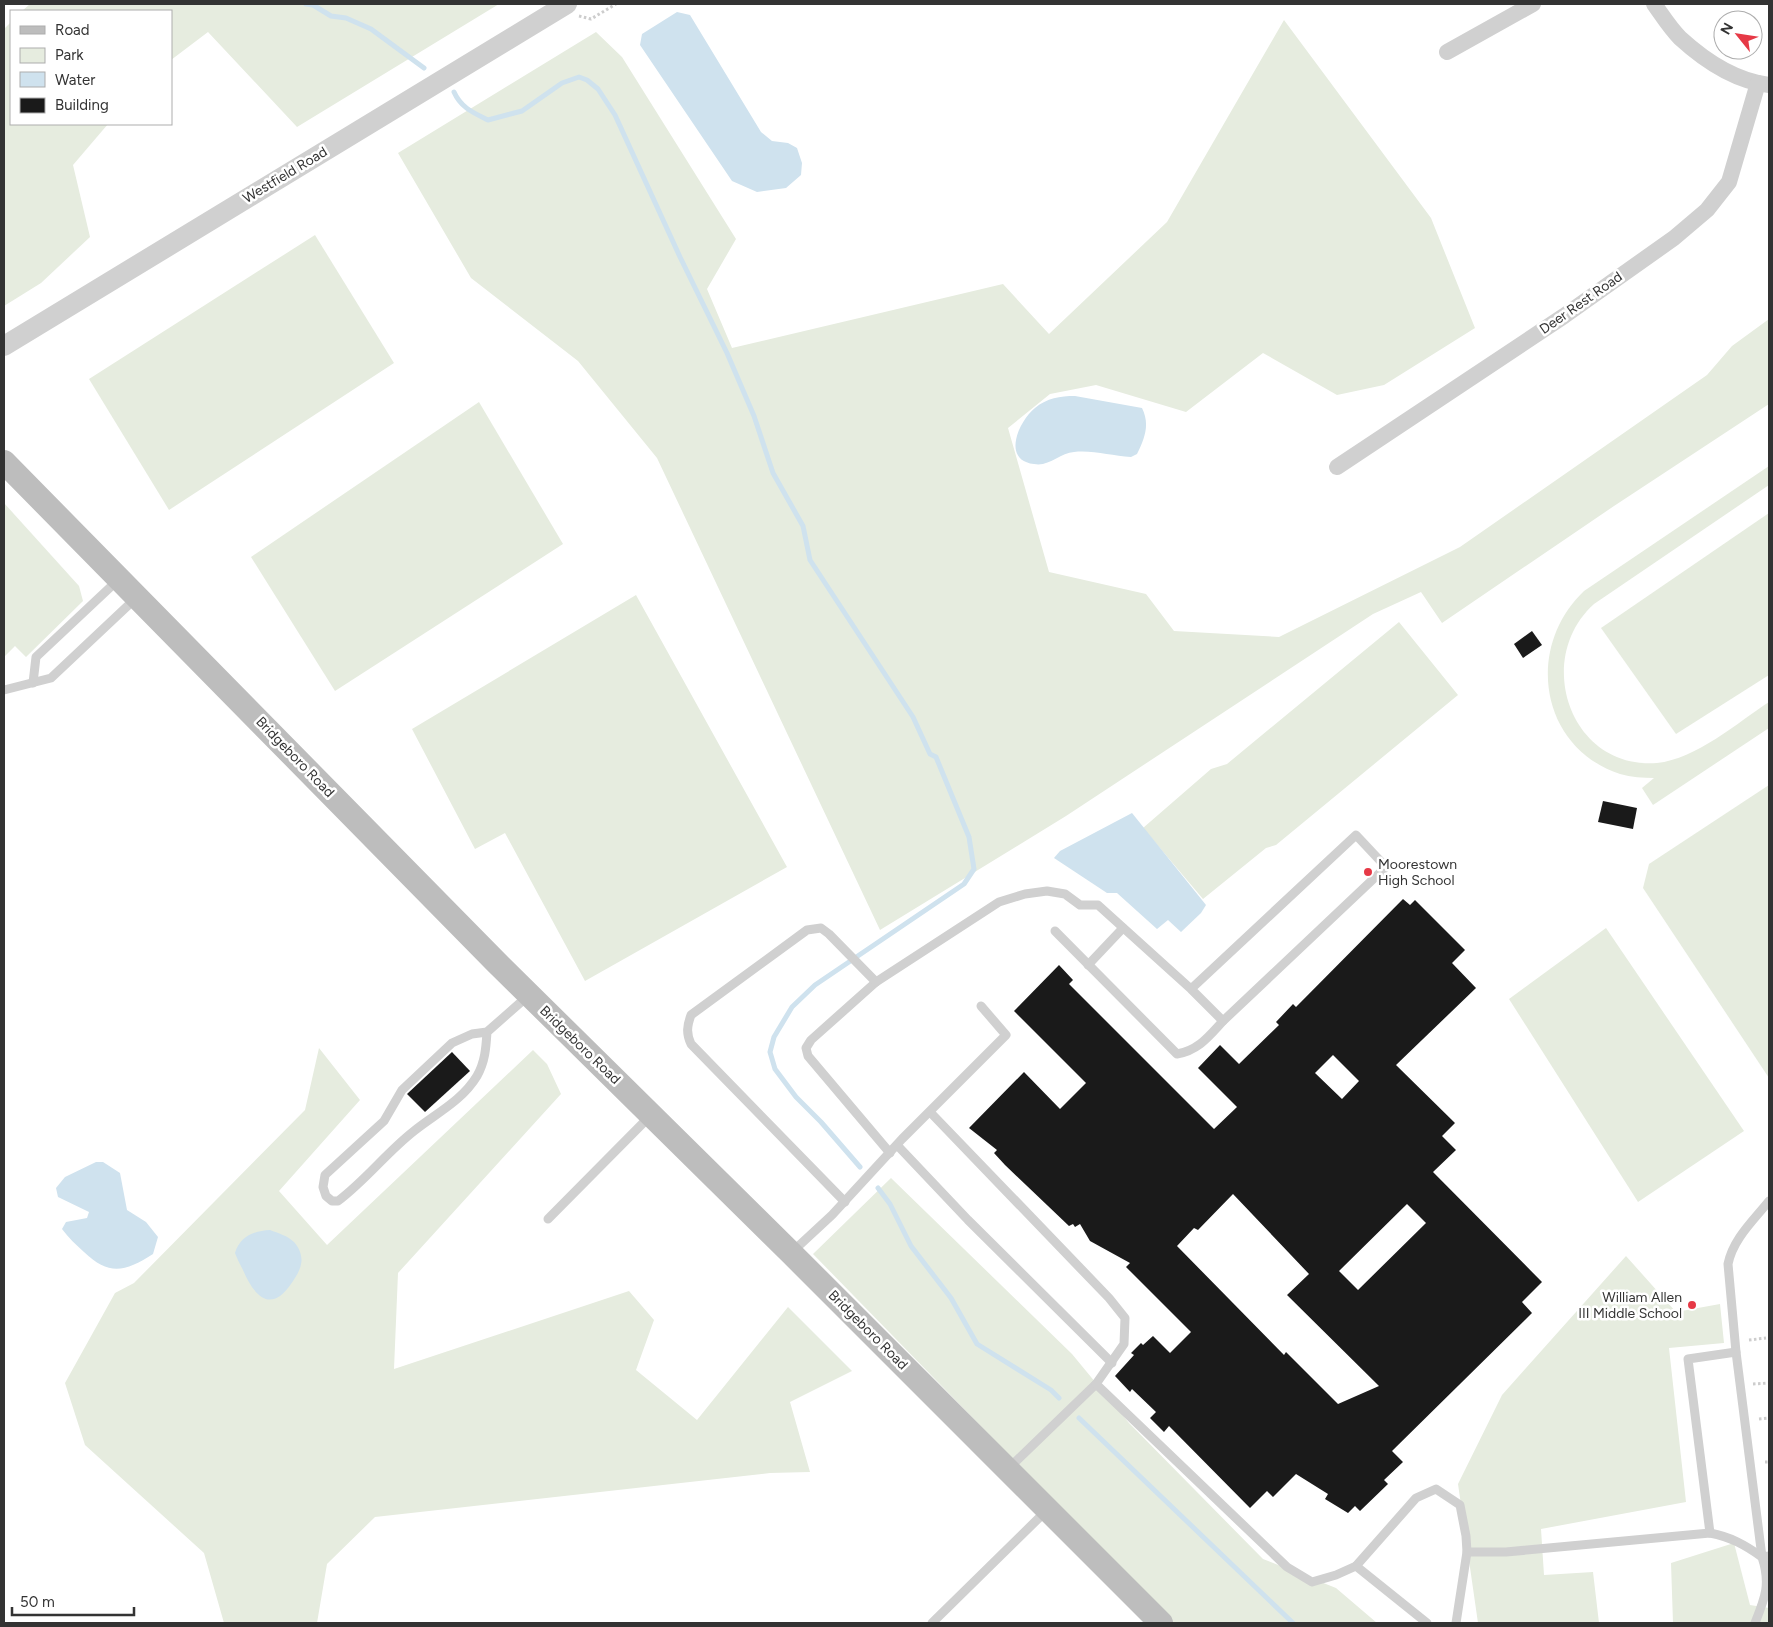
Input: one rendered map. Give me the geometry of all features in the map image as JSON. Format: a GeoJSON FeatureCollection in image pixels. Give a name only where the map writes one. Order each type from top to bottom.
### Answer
{"type":"FeatureCollection","features":[{"type":"Feature","properties":{"kind":"main road","name":"Bridgeboro Road"},"geometry":{"type":"LineString","coordinates":[[4,462],[529,995],[791,1253],[1161,1623]]}},
{"type":"Feature","properties":{"kind":"street","name":"Westfield Road"},"geometry":{"type":"LineString","coordinates":[[4,346],[566,4]]}},
{"type":"Feature","properties":{"kind":"street"},"geometry":{"type":"LineString","coordinates":[[1447,52],[1533,4]]}},
{"type":"Feature","properties":{"kind":"street"},"geometry":{"type":"LineString","coordinates":[[1654,4],[1679,37],[1715,66],[1763,84]]}},
{"type":"Feature","properties":{"kind":"street","name":"Deer Rest Road"},"geometry":{"type":"LineString","coordinates":[[1337,467],[1564,316],[1674,238],[1707,210],[1729,182],[1763,84]]}},
{"type":"Feature","properties":{"kind":"lane"},"geometry":{"type":"LineString","coordinates":[[33,683],[36,657],[120,578]]}},
{"type":"Feature","properties":{"kind":"lane"},"geometry":{"type":"LineString","coordinates":[[4,690],[52,678],[138,596]]}},
{"type":"Feature","properties":{"kind":"lane"},"geometry":{"type":"LineString","coordinates":[[1055,931],[1177,1054],[1190,1052],[1199,1046],[1386,867],[1356,835],[1191,989]]}},
{"type":"Feature","properties":{"kind":"lane"},"geometry":{"type":"LineString","coordinates":[[890,1153],[808,1056],[806,1048],[811,1040],[876,982],[999,902],[1025,894],[1047,891],[1065,894],[1080,906],[1098,905],[1191,989],[1223,1021]]}},
{"type":"Feature","properties":{"kind":"lane"},"geometry":{"type":"LineString","coordinates":[[845,1202],[691,1044],[687,1035],[687,1026],[691,1015],[807,930],[821,928],[830,934],[876,982]]}},
{"type":"Feature","properties":{"kind":"lane"},"geometry":{"type":"LineString","coordinates":[[1088,965],[1123,928]]}},
{"type":"Feature","properties":{"kind":"lane"},"geometry":{"type":"LineString","coordinates":[[487,1032],[483,1064],[470,1086],[447,1108],[413,1132],[351,1192],[338,1201],[332,1201],[326,1196],[323,1186],[325,1175],[384,1121],[402,1090],[452,1043],[472,1034],[487,1032],[529,995]]}},
{"type":"Feature","properties":{"kind":"lane"},"geometry":{"type":"LineString","coordinates":[[791,1253],[845,1202],[897,1145],[1006,1035],[981,1006]]}},
{"type":"Feature","properties":{"kind":"lane"},"geometry":{"type":"LineString","coordinates":[[930,1112],[1109,1298],[1125,1318],[1124,1344],[1096,1384],[1008,1469]]}},
{"type":"Feature","properties":{"kind":"lane"},"geometry":{"type":"LineString","coordinates":[[548,1219],[651,1115]]}},
{"type":"Feature","properties":{"kind":"lane"},"geometry":{"type":"LineString","coordinates":[[897,1145],[968,1220],[1112,1363]]}},
{"type":"Feature","properties":{"kind":"lane"},"geometry":{"type":"LineString","coordinates":[[1755,1623],[1767,1601],[1768,1581],[1736,1352],[1728,1264],[1731,1250],[1738,1238],[1769,1201]]}},
{"type":"Feature","properties":{"kind":"lane"},"geometry":{"type":"LineString","coordinates":[[1710,1533],[1688,1359],[1736,1352]]}},
{"type":"Feature","properties":{"kind":"lane"},"geometry":{"type":"LineString","coordinates":[[1096,1384],[1287,1567],[1312,1582],[1336,1575],[1356,1566],[1416,1498],[1436,1489],[1460,1505],[1466,1536],[1467,1552],[1456,1623]]}},
{"type":"Feature","properties":{"kind":"lane"},"geometry":{"type":"LineString","coordinates":[[932,1623],[1048,1509]]}},
{"type":"Feature","properties":{"kind":"lane"},"geometry":{"type":"LineString","coordinates":[[1467,1552],[1506,1552],[1710,1533],[1742,1543],[1766,1556]]}},
{"type":"Feature","properties":{"kind":"lane"},"geometry":{"type":"LineString","coordinates":[[1356,1566],[1427,1623]]}},
{"type":"Feature","properties":{"kind":"path"},"geometry":{"type":"LineString","coordinates":[[591,19],[616,4]]}},
{"type":"Feature","properties":{"kind":"path"},"geometry":{"type":"LineString","coordinates":[[1749,1340],[1766,1338]]}},
{"type":"Feature","properties":{"kind":"path"},"geometry":{"type":"LineString","coordinates":[[1754,1384],[1769,1383]]}},
{"type":"Feature","properties":{"kind":"path"},"geometry":{"type":"LineString","coordinates":[[1759,1419],[1769,1418]]}},
{"type":"Feature","properties":{"kind":"green space"},"geometry":{"type":"Polygon","coordinates":[[[30,4],[499,4],[297,127],[208,32],[172,59],[172,10],[23,10],[30,4]]]}},
{"type":"Feature","properties":{"kind":"green space"},"geometry":{"type":"Polygon","coordinates":[[[1284,20],[1431,218],[1475,328],[1384,385],[1337,395],[1263,353],[1186,412],[1096,385],[1050,394],[1008,428],[1049,572],[1146,594],[1174,631],[1279,637],[1460,547],[1707,375],[1732,346],[1769,319],[1769,404],[1614,506],[1442,623],[1421,592],[1373,614],[1066,816],[880,930],[657,458],[578,361],[471,278],[398,153],[596,32],[622,57],[736,239],[707,289],[732,348],[1003,284],[1049,334],[1167,222],[1284,20]]]}},
{"type":"Feature","properties":{"kind":"green space"},"geometry":{"type":"Polygon","coordinates":[[[10,23],[10,125],[107,125],[73,165],[90,237],[41,283],[4,306],[4,29],[10,23]]]}},
{"type":"Feature","properties":{"kind":"green space"},"geometry":{"type":"Polygon","coordinates":[[[315,235],[394,363],[169,510],[89,379],[315,235]]]}},
{"type":"Feature","properties":{"kind":"green space"},"geometry":{"type":"Polygon","coordinates":[[[479,402],[563,544],[335,691],[251,557],[479,402]]]}},
{"type":"Feature","properties":{"kind":"green space"},"geometry":{"type":"Polygon","coordinates":[[[1769,466],[1769,485],[1594,604],[1576,627],[1566,653],[1564,680],[1570,707],[1583,730],[1602,749],[1627,760],[1657,763],[1686,755],[1716,739],[1769,702],[1769,728],[1653,805],[1642,788],[1654,778],[1620,774],[1593,761],[1572,742],[1557,719],[1550,693],[1548,666],[1553,639],[1565,614],[1584,591],[1769,466]]]}},
{"type":"Feature","properties":{"kind":"green space"},"geometry":{"type":"Polygon","coordinates":[[[4,503],[79,586],[83,601],[26,657],[15,646],[4,657],[4,503]]]}},
{"type":"Feature","properties":{"kind":"green space"},"geometry":{"type":"Polygon","coordinates":[[[1769,513],[1769,675],[1676,734],[1601,628],[1769,513]]]}},
{"type":"Feature","properties":{"kind":"green space"},"geometry":{"type":"Polygon","coordinates":[[[636,595],[787,867],[585,981],[505,833],[475,849],[412,729],[636,595]]]}},
{"type":"Feature","properties":{"kind":"green space"},"geometry":{"type":"Polygon","coordinates":[[[1399,622],[1458,695],[1276,845],[1266,848],[1203,899],[1143,828],[1211,769],[1227,764],[1399,622]]]}},
{"type":"Feature","properties":{"kind":"green space"},"geometry":{"type":"Polygon","coordinates":[[[1769,785],[1769,1078],[1643,888],[1649,864],[1769,785]]]}},
{"type":"Feature","properties":{"kind":"green space"},"geometry":{"type":"Polygon","coordinates":[[[1606,928],[1744,1131],[1638,1202],[1509,999],[1606,928]]]}},
{"type":"Feature","properties":{"kind":"green space"},"geometry":{"type":"Polygon","coordinates":[[[319,1048],[360,1100],[279,1191],[327,1245],[533,1050],[547,1064],[561,1094],[398,1273],[394,1369],[629,1291],[654,1320],[636,1370],[697,1420],[788,1307],[852,1371],[790,1402],[810,1472],[770,1473],[375,1517],[327,1564],[317,1623],[224,1623],[204,1553],[85,1445],[65,1383],[115,1293],[134,1283],[305,1110],[319,1048]]]}},
{"type":"Feature","properties":{"kind":"green space"},"geometry":{"type":"Polygon","coordinates":[[[891,1178],[1072,1354],[1129,1423],[1263,1559],[1336,1588],[1377,1623],[1173,1623],[813,1254],[891,1178]]]}},
{"type":"Feature","properties":{"kind":"green space"},"geometry":{"type":"Polygon","coordinates":[[[1626,1256],[1676,1312],[1720,1304],[1724,1343],[1669,1348],[1686,1502],[1541,1529],[1544,1575],[1593,1572],[1599,1623],[1478,1623],[1458,1484],[1502,1395],[1626,1256]]]}},
{"type":"Feature","properties":{"kind":"green space"},"geometry":{"type":"Polygon","coordinates":[[[1734,1543],[1750,1605],[1769,1608],[1769,1623],[1673,1623],[1671,1563],[1734,1543]]]}},
{"type":"Feature","properties":{"kind":"water"},"geometry":{"type":"Polygon","coordinates":[[[677,12],[690,15],[761,132],[772,141],[788,143],[797,148],[802,163],[801,175],[786,188],[757,192],[732,181],[640,45],[642,34],[677,12]]]}},
{"type":"Feature","properties":{"kind":"water"},"geometry":{"type":"Polygon","coordinates":[[[1075,396],[1142,408],[1146,420],[1146,431],[1137,454],[1131,457],[1074,452],[1045,464],[1034,464],[1024,461],[1018,455],[1016,439],[1023,422],[1029,414],[1049,400],[1075,396]]]}},
{"type":"Feature","properties":{"kind":"water"},"geometry":{"type":"Polygon","coordinates":[[[1132,813],[1206,905],[1201,913],[1181,932],[1168,920],[1157,929],[1117,893],[1107,893],[1054,858],[1060,851],[1132,813]]]}},
{"type":"Feature","properties":{"kind":"water"},"geometry":{"type":"Polygon","coordinates":[[[96,1162],[103,1162],[120,1173],[127,1210],[146,1222],[158,1237],[153,1254],[125,1268],[109,1268],[101,1265],[69,1238],[62,1229],[66,1222],[87,1218],[89,1212],[58,1197],[56,1188],[65,1177],[96,1162]]]}},
{"type":"Feature","properties":{"kind":"water"},"geometry":{"type":"Polygon","coordinates":[[[270,1230],[286,1236],[294,1242],[300,1252],[301,1261],[297,1274],[291,1284],[283,1293],[269,1300],[263,1298],[252,1287],[235,1253],[240,1242],[248,1235],[270,1230]]]}},
{"type":"Feature","properties":{"kind":"building"},"geometry":{"type":"Polygon","coordinates":[[[1532,631],[1542,645],[1523,658],[1514,644],[1532,631]]]}},
{"type":"Feature","properties":{"kind":"building"},"geometry":{"type":"Polygon","coordinates":[[[1603,801],[1637,808],[1633,829],[1598,822],[1603,801]]]}},
{"type":"Feature","properties":{"kind":"building","name":"Moorestown High School"},"geometry":{"type":"Polygon","coordinates":[[[1403,899],[1410,905],[1415,900],[1465,950],[1452,963],[1476,988],[1396,1065],[1455,1123],[1442,1136],[1456,1150],[1433,1172],[1542,1282],[1522,1302],[1532,1313],[1392,1451],[1403,1462],[1384,1480],[1388,1484],[1360,1511],[1355,1506],[1348,1513],[1325,1499],[1328,1494],[1296,1474],[1273,1497],[1267,1491],[1250,1508],[1169,1426],[1164,1432],[1150,1418],[1156,1412],[1132,1389],[1130,1392],[1115,1376],[1134,1355],[1131,1353],[1141,1343],[1143,1345],[1153,1336],[1170,1353],[1191,1332],[1126,1267],[1130,1263],[1090,1241],[1080,1224],[1075,1227],[1073,1224],[1069,1226],[1005,1165],[994,1153],[997,1150],[969,1128],[1024,1072],[1060,1109],[1086,1083],[1014,1011],[1059,965],[1073,980],[1069,984],[1214,1129],[1237,1107],[1198,1068],[1220,1045],[1239,1064],[1279,1025],[1276,1022],[1293,1004],[1296,1007],[1403,899]],[[1333,1055],[1315,1073],[1342,1099],[1359,1081],[1333,1055]],[[1233,1194],[1198,1230],[1194,1228],[1177,1246],[1284,1355],[1286,1352],[1338,1404],[1379,1386],[1287,1295],[1309,1274],[1233,1194]],[[1407,1204],[1339,1271],[1358,1290],[1426,1223],[1407,1204]]]}},
{"type":"Feature","properties":{"kind":"building"},"geometry":{"type":"Polygon","coordinates":[[[452,1052],[470,1071],[425,1112],[407,1094],[452,1052]]]}},
{"type":"Feature","properties":{"kind":"waterway"},"geometry":{"type":"LineString","coordinates":[[306,4],[313,5],[331,16],[346,18],[371,29],[424,68]]}},
{"type":"Feature","properties":{"kind":"waterway"},"geometry":{"type":"LineString","coordinates":[[454,92],[464,106],[488,120],[522,111],[562,83],[579,77],[587,80],[598,89],[615,115],[680,257],[727,353],[754,416],[773,473],[803,526],[810,560],[913,717],[930,754],[936,757],[969,837],[974,869],[964,884],[815,985],[792,1007],[774,1037],[770,1052],[775,1069],[796,1097],[821,1122],[860,1167]]}},
{"type":"Feature","properties":{"kind":"waterway"},"geometry":{"type":"LineString","coordinates":[[878,1188],[890,1204],[911,1246],[951,1298],[977,1344],[1051,1390],[1059,1398]]}},
{"type":"Feature","properties":{"kind":"waterway"},"geometry":{"type":"LineString","coordinates":[[1079,1418],[1293,1623]]}},
{"type":"Feature","properties":{"kind":"place","name":"Moorestown High School"},"geometry":{"type":"Point","coordinates":[1368,872]}},
{"type":"Feature","properties":{"kind":"place","name":"William Allen III Middle School"},"geometry":{"type":"Point","coordinates":[1692,1305]}}]}
